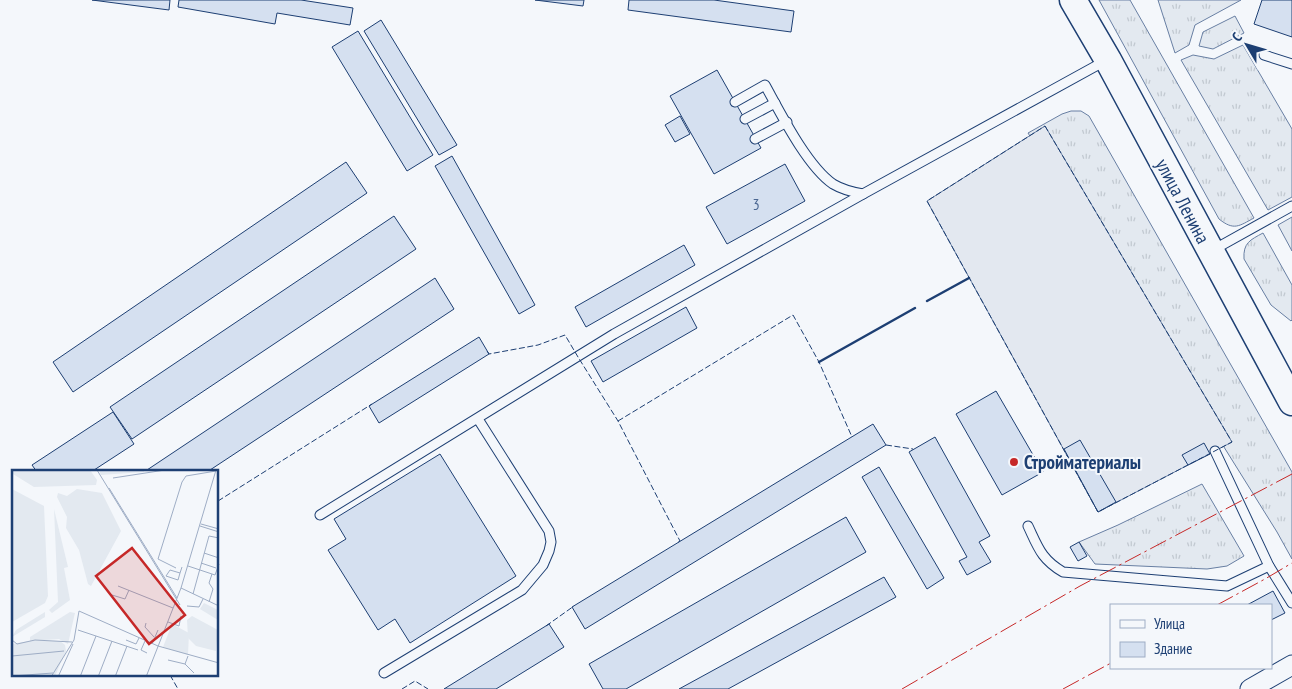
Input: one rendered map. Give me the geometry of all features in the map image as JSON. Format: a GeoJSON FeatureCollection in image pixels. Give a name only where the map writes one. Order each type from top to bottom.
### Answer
{"type":"FeatureCollection","features":[{"type":"Feature","properties":{"kind":"main road","name":"улица Ленина"},"geometry":{"type":"LineString","coordinates":[[1073,0],[1108,60],[1292,402]]}},
{"type":"Feature","properties":{"kind":"street"},"geometry":{"type":"LineString","coordinates":[[1250,689],[1292,665]]}},
{"type":"Feature","properties":{"kind":"lane"},"geometry":{"type":"LineString","coordinates":[[1264,55],[1292,64]]}},
{"type":"Feature","properties":{"kind":"lane"},"geometry":{"type":"LineString","coordinates":[[320,515],[614,334],[863,194],[1108,60]]}},
{"type":"Feature","properties":{"kind":"lane"},"geometry":{"type":"LineString","coordinates":[[735,102],[765,85],[800,146],[824,176],[834,184],[847,190],[863,194]]}},
{"type":"Feature","properties":{"kind":"lane"},"geometry":{"type":"LineString","coordinates":[[745,119],[776,103]]}},
{"type":"Feature","properties":{"kind":"lane"},"geometry":{"type":"LineString","coordinates":[[756,139],[787,122]]}},
{"type":"Feature","properties":{"kind":"lane"},"geometry":{"type":"LineString","coordinates":[[1210,252],[1292,206]]}},
{"type":"Feature","properties":{"kind":"lane"},"geometry":{"type":"LineString","coordinates":[[384,673],[522,590],[543,566],[550,551],[551,542],[548,531],[478,419]]}},
{"type":"Feature","properties":{"kind":"lane"},"geometry":{"type":"LineString","coordinates":[[1215,451],[1269,566],[1292,603]]}},
{"type":"Feature","properties":{"kind":"lane"},"geometry":{"type":"LineString","coordinates":[[1028,526],[1044,557],[1052,566],[1063,572],[1227,586],[1269,566]]}},
{"type":"Feature","properties":{"kind":"green space"},"geometry":{"type":"Polygon","coordinates":[[[1099,0],[1130,0],[1254,218],[1236,226],[1224,223],[1219,219],[1099,0]]]}},
{"type":"Feature","properties":{"kind":"green space"},"geometry":{"type":"Polygon","coordinates":[[[1158,0],[1241,0],[1195,25],[1189,45],[1175,53],[1158,0]]]}},
{"type":"Feature","properties":{"kind":"green space"},"geometry":{"type":"Polygon","coordinates":[[[1235,16],[1244,33],[1213,49],[1199,46],[1203,32],[1235,16]]]}},
{"type":"Feature","properties":{"kind":"green space"},"geometry":{"type":"Polygon","coordinates":[[[1243,45],[1292,129],[1292,197],[1268,210],[1181,60],[1193,55],[1214,59],[1243,45]]]}},
{"type":"Feature","properties":{"kind":"green space"},"geometry":{"type":"Polygon","coordinates":[[[1071,111],[1081,111],[1089,116],[1292,472],[1292,559],[1028,133],[1071,111]]]}},
{"type":"Feature","properties":{"kind":"green space"},"geometry":{"type":"Polygon","coordinates":[[[1292,217],[1292,251],[1278,225],[1292,217]]]}},
{"type":"Feature","properties":{"kind":"green space"},"geometry":{"type":"Polygon","coordinates":[[[1263,233],[1292,285],[1291,321],[1271,305],[1244,259],[1248,243],[1263,233]]]}},
{"type":"Feature","properties":{"kind":"green space"},"geometry":{"type":"Polygon","coordinates":[[[1202,484],[1244,556],[1227,566],[1207,569],[1095,564],[1079,542],[1118,525],[1202,484]]]}},
{"type":"Feature","properties":{"kind":"shaded area"},"geometry":{"type":"Polygon","coordinates":[[[1045,126],[1232,442],[1098,512],[927,201],[1045,126]]]}},
{"type":"Feature","properties":{"kind":"building"},"geometry":{"type":"Polygon","coordinates":[[[92,0],[170,0],[169,10],[92,0]]]}},
{"type":"Feature","properties":{"kind":"building"},"geometry":{"type":"Polygon","coordinates":[[[179,0],[301,0],[353,8],[350,25],[277,13],[275,24],[178,7],[179,0]]]}},
{"type":"Feature","properties":{"kind":"building"},"geometry":{"type":"Polygon","coordinates":[[[535,0],[584,0],[583,6],[535,0]]]}},
{"type":"Feature","properties":{"kind":"building"},"geometry":{"type":"Polygon","coordinates":[[[629,0],[714,0],[794,11],[791,32],[628,10],[629,0]]]}},
{"type":"Feature","properties":{"kind":"building"},"geometry":{"type":"Polygon","coordinates":[[[1262,0],[1292,0],[1292,37],[1254,24],[1262,0]]]}},
{"type":"Feature","properties":{"kind":"building"},"geometry":{"type":"Polygon","coordinates":[[[381,20],[457,145],[439,155],[364,31],[381,20]]]}},
{"type":"Feature","properties":{"kind":"building"},"geometry":{"type":"Polygon","coordinates":[[[358,31],[433,155],[407,171],[332,47],[358,31]]]}},
{"type":"Feature","properties":{"kind":"building"},"geometry":{"type":"Polygon","coordinates":[[[717,70],[761,148],[714,174],[670,96],[717,70]]]}},
{"type":"Feature","properties":{"kind":"building"},"geometry":{"type":"Polygon","coordinates":[[[680,116],[690,134],[675,142],[665,125],[680,116]]]}},
{"type":"Feature","properties":{"kind":"building"},"geometry":{"type":"Polygon","coordinates":[[[452,156],[535,305],[519,314],[435,166],[452,156]]]}},
{"type":"Feature","properties":{"kind":"building"},"geometry":{"type":"Polygon","coordinates":[[[346,162],[367,193],[73,392],[53,362],[346,162]]]}},
{"type":"Feature","properties":{"kind":"building"},"geometry":{"type":"Polygon","coordinates":[[[785,164],[805,201],[727,244],[706,207],[785,164]]]}},
{"type":"Feature","properties":{"kind":"building"},"geometry":{"type":"Polygon","coordinates":[[[394,216],[416,249],[132,439],[110,407],[394,216]]]}},
{"type":"Feature","properties":{"kind":"building"},"geometry":{"type":"Polygon","coordinates":[[[684,245],[695,265],[586,327],[575,307],[684,245]]]}},
{"type":"Feature","properties":{"kind":"building"},"geometry":{"type":"Polygon","coordinates":[[[435,278],[454,309],[210,470],[147,470],[435,278]]]}},
{"type":"Feature","properties":{"kind":"building"},"geometry":{"type":"Polygon","coordinates":[[[686,307],[697,328],[603,382],[591,361],[686,307]]]}},
{"type":"Feature","properties":{"kind":"building"},"geometry":{"type":"Polygon","coordinates":[[[479,337],[489,354],[379,423],[369,406],[479,337]]]}},
{"type":"Feature","properties":{"kind":"building"},"geometry":{"type":"Polygon","coordinates":[[[996,391],[1043,472],[1002,495],[956,414],[996,391]]]}},
{"type":"Feature","properties":{"kind":"building"},"geometry":{"type":"Polygon","coordinates":[[[113,412],[134,444],[94,470],[36,470],[32,465],[113,412]]]}},
{"type":"Feature","properties":{"kind":"building"},"geometry":{"type":"Polygon","coordinates":[[[873,424],[886,445],[585,629],[572,607],[873,424]]]}},
{"type":"Feature","properties":{"kind":"building"},"geometry":{"type":"Polygon","coordinates":[[[935,437],[990,536],[979,542],[991,562],[967,575],[959,561],[967,557],[909,452],[935,437]]]}},
{"type":"Feature","properties":{"kind":"building"},"geometry":{"type":"Polygon","coordinates":[[[1080,440],[1116,502],[1098,512],[1064,449],[1080,440]]]}},
{"type":"Feature","properties":{"kind":"building"},"geometry":{"type":"Polygon","coordinates":[[[1204,443],[1210,454],[1188,465],[1182,455],[1204,443]]]}},
{"type":"Feature","properties":{"kind":"building"},"geometry":{"type":"Polygon","coordinates":[[[440,454],[516,576],[410,643],[395,619],[378,630],[328,550],[346,539],[334,519],[440,454]]]}},
{"type":"Feature","properties":{"kind":"building"},"geometry":{"type":"Polygon","coordinates":[[[879,467],[944,578],[927,589],[862,477],[879,467]]]}},
{"type":"Feature","properties":{"kind":"building"},"geometry":{"type":"Polygon","coordinates":[[[846,517],[866,552],[626,689],[603,689],[589,664],[846,517]]]}},
{"type":"Feature","properties":{"kind":"building"},"geometry":{"type":"Polygon","coordinates":[[[1079,542],[1087,556],[1078,561],[1070,547],[1079,542]]]}},
{"type":"Feature","properties":{"kind":"building"},"geometry":{"type":"Polygon","coordinates":[[[884,577],[896,597],[728,689],[679,689],[884,577]]]}},
{"type":"Feature","properties":{"kind":"building"},"geometry":{"type":"Polygon","coordinates":[[[1273,591],[1285,613],[1272,620],[1272,604],[1249,604],[1273,591]]]}},
{"type":"Feature","properties":{"kind":"building"},"geometry":{"type":"Polygon","coordinates":[[[549,624],[564,647],[496,689],[444,689],[549,624]]]}},
{"type":"Feature","properties":{"kind":"fence"},"geometry":{"type":"LineString","coordinates":[[1045,126],[1232,442],[1098,512],[927,201],[1045,126]]}},
{"type":"Feature","properties":{"kind":"fence"},"geometry":{"type":"LineString","coordinates":[[618,421],[793,315],[819,362],[852,437]]}},
{"type":"Feature","properties":{"kind":"fence"},"geometry":{"type":"LineString","coordinates":[[487,351],[489,354],[538,345],[565,335],[618,421],[680,541],[677,543]]}},
{"type":"Feature","properties":{"kind":"fence"},"geometry":{"type":"LineString","coordinates":[[219,500],[372,404]]}},
{"type":"Feature","properties":{"kind":"fence"},"geometry":{"type":"LineString","coordinates":[[886,445],[913,449]]}},
{"type":"Feature","properties":{"kind":"fence"},"geometry":{"type":"LineString","coordinates":[[546,626],[574,606]]}},
{"type":"Feature","properties":{"kind":"fence"},"geometry":{"type":"LineString","coordinates":[[171,676],[178,689]]}},
{"type":"Feature","properties":{"kind":"fence"},"geometry":{"type":"LineString","coordinates":[[402,689],[415,681],[428,689]]}},
{"type":"Feature","properties":{"kind":"wall"},"geometry":{"type":"LineString","coordinates":[[927,301],[969,278]]}},
{"type":"Feature","properties":{"kind":"wall"},"geometry":{"type":"LineString","coordinates":[[819,362],[915,308]]}},
{"type":"Feature","properties":{"kind":"power"},"geometry":{"type":"LineString","coordinates":[[902,689],[1080,586],[1292,474]]}},
{"type":"Feature","properties":{"kind":"power"},"geometry":{"type":"LineString","coordinates":[[1219,604],[1292,563]]}},
{"type":"Feature","properties":{"kind":"power"},"geometry":{"type":"LineString","coordinates":[[1063,689],[1110,664]]}},
{"type":"Feature","properties":{"kind":"place","name":"Стройматериалы"},"geometry":{"type":"Point","coordinates":[1014,462]}}]}
